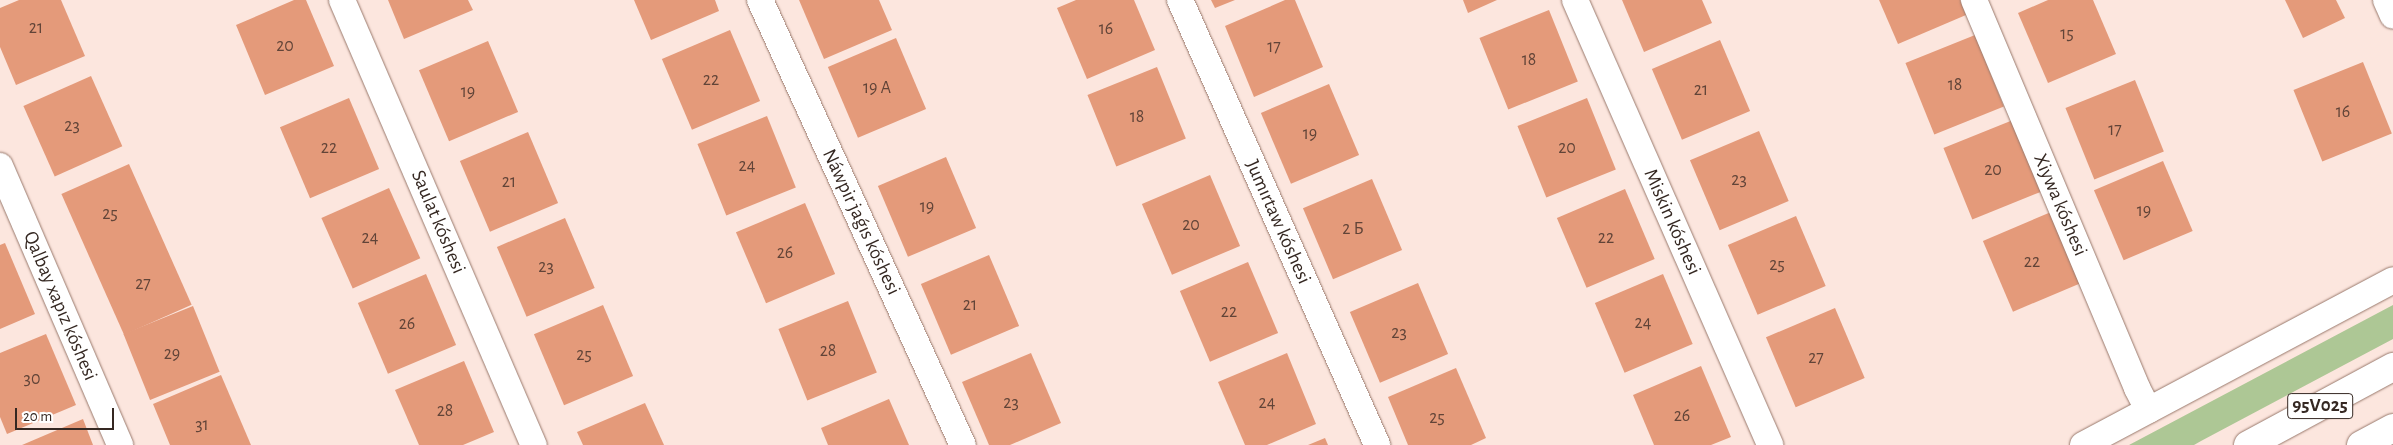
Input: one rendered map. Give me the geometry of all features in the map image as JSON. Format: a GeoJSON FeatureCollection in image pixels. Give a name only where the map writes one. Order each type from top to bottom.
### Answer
{"type":"FeatureCollection","features":[{"type":"Feature","properties":{"kind":"main road","name":"95V025"},"geometry":{"type":"LineString","coordinates":[[2248,445],[2393,367]]}},
{"type":"Feature","properties":{"kind":"main road","name":"95V025"},"geometry":{"type":"LineString","coordinates":[[2361,445],[2393,428]]}},
{"type":"Feature","properties":{"kind":"street","name":"Saulat kóshesi"},"geometry":{"type":"LineString","coordinates":[[342,0],[534,445]]}},
{"type":"Feature","properties":{"kind":"street","name":"Náwpir jaǵıs kóshesi"},"geometry":{"type":"LineString","coordinates":[[760,0],[963,445]]}},
{"type":"Feature","properties":{"kind":"street","name":"Jumırtaw kóshesi"},"geometry":{"type":"LineString","coordinates":[[1180,0],[1377,445]]}},
{"type":"Feature","properties":{"kind":"street","name":"Miskin kóshesi"},"geometry":{"type":"LineString","coordinates":[[1575,0],[1770,445]]}},
{"type":"Feature","properties":{"kind":"street","name":"Xiywa kóshesi"},"geometry":{"type":"LineString","coordinates":[[1974,0],[2133,379],[2148,410]]}},
{"type":"Feature","properties":{"kind":"street"},"geometry":{"type":"LineString","coordinates":[[2386,0],[2393,16]]}},
{"type":"Feature","properties":{"kind":"street","name":"Qalbay xapız kóshesi"},"geometry":{"type":"LineString","coordinates":[[0,166],[120,445]]}},
{"type":"Feature","properties":{"kind":"street"},"geometry":{"type":"LineString","coordinates":[[2083,445],[2393,280]]}},
{"type":"Feature","properties":{"kind":"green space"},"geometry":{"type":"Polygon","coordinates":[[[2393,305],[2393,339],[2194,445],[2129,445],[2393,305]]]}},
{"type":"Feature","properties":{"kind":"building"},"geometry":{"type":"Polygon","coordinates":[[[19,0],[61,0],[85,56],[16,85],[0,47],[0,8],[19,0]]]}},
{"type":"Feature","properties":{"kind":"building"},"geometry":{"type":"Polygon","coordinates":[[[294,0],[306,0],[334,66],[265,95],[236,25],[294,0]]]}},
{"type":"Feature","properties":{"kind":"building"},"geometry":{"type":"Polygon","coordinates":[[[388,0],[468,0],[473,10],[404,39],[388,0]]]}},
{"type":"Feature","properties":{"kind":"building"},"geometry":{"type":"Polygon","coordinates":[[[634,0],[715,0],[719,11],[651,40],[634,0]]]}},
{"type":"Feature","properties":{"kind":"building"},"geometry":{"type":"Polygon","coordinates":[[[799,0],[879,0],[892,30],[824,59],[799,0]]]}},
{"type":"Feature","properties":{"kind":"building"},"geometry":{"type":"Polygon","coordinates":[[[1076,0],[1134,0],[1155,50],[1087,79],[1057,8],[1076,0]]]}},
{"type":"Feature","properties":{"kind":"building"},"geometry":{"type":"Polygon","coordinates":[[[1211,0],[1235,0],[1215,8],[1211,0]]]}},
{"type":"Feature","properties":{"kind":"building"},"geometry":{"type":"Polygon","coordinates":[[[1285,0],[1295,0],[1323,67],[1254,97],[1225,26],[1285,0]]]}},
{"type":"Feature","properties":{"kind":"building"},"geometry":{"type":"Polygon","coordinates":[[[1463,0],[1497,0],[1468,13],[1463,0]]]}},
{"type":"Feature","properties":{"kind":"building"},"geometry":{"type":"Polygon","coordinates":[[[1622,0],[1702,0],[1712,23],[1644,52],[1622,0]]]}},
{"type":"Feature","properties":{"kind":"building"},"geometry":{"type":"Polygon","coordinates":[[[1879,0],[1960,0],[1966,15],[1898,44],[1879,0]]]}},
{"type":"Feature","properties":{"kind":"building"},"geometry":{"type":"Polygon","coordinates":[[[2048,0],[2093,0],[2116,54],[2048,83],[2018,13],[2048,0]]]}},
{"type":"Feature","properties":{"kind":"building"},"geometry":{"type":"Polygon","coordinates":[[[2285,0],[2336,0],[2345,18],[2303,38],[2285,0]]]}},
{"type":"Feature","properties":{"kind":"building"},"geometry":{"type":"Polygon","coordinates":[[[1549,10],[1578,81],[1508,109],[1479,38],[1549,10]]]}},
{"type":"Feature","properties":{"kind":"building"},"geometry":{"type":"Polygon","coordinates":[[[730,30],[760,101],[692,130],[662,59],[730,30]]]}},
{"type":"Feature","properties":{"kind":"building"},"geometry":{"type":"Polygon","coordinates":[[[1975,35],[2004,106],[1934,134],[1905,63],[1975,35]]]}},
{"type":"Feature","properties":{"kind":"building"},"geometry":{"type":"Polygon","coordinates":[[[896,38],[926,109],[858,138],[828,67],[896,38]]]}},
{"type":"Feature","properties":{"kind":"building"},"geometry":{"type":"Polygon","coordinates":[[[1720,40],[1750,111],[1682,140],[1652,69],[1720,40]]]}},
{"type":"Feature","properties":{"kind":"building"},"geometry":{"type":"Polygon","coordinates":[[[488,41],[518,112],[449,141],[419,70],[488,41]]]}},
{"type":"Feature","properties":{"kind":"building"},"geometry":{"type":"Polygon","coordinates":[[[2363,62],[2392,133],[2322,161],[2293,90],[2363,62]]]}},
{"type":"Feature","properties":{"kind":"building"},"geometry":{"type":"Polygon","coordinates":[[[1157,67],[1186,138],[1116,166],[1087,95],[1157,67]]]}},
{"type":"Feature","properties":{"kind":"building"},"geometry":{"type":"Polygon","coordinates":[[[91,76],[122,146],[55,176],[23,106],[91,76]]]}},
{"type":"Feature","properties":{"kind":"building"},"geometry":{"type":"Polygon","coordinates":[[[2135,80],[2164,151],[2094,179],[2065,108],[2135,80]]]}},
{"type":"Feature","properties":{"kind":"building"},"geometry":{"type":"Polygon","coordinates":[[[1329,84],[1359,155],[1291,184],[1261,113],[1329,84]]]}},
{"type":"Feature","properties":{"kind":"building"},"geometry":{"type":"Polygon","coordinates":[[[349,98],[379,169],[310,198],[280,127],[349,98]]]}},
{"type":"Feature","properties":{"kind":"building"},"geometry":{"type":"Polygon","coordinates":[[[1587,98],[1616,169],[1546,197],[1517,126],[1587,98]]]}},
{"type":"Feature","properties":{"kind":"building"},"geometry":{"type":"Polygon","coordinates":[[[767,116],[796,187],[726,215],[697,144],[767,116]]]}},
{"type":"Feature","properties":{"kind":"building"},"geometry":{"type":"Polygon","coordinates":[[[2013,120],[2042,191],[1972,219],[1943,148],[2013,120]]]}},
{"type":"Feature","properties":{"kind":"building"},"geometry":{"type":"Polygon","coordinates":[[[1759,131],[1789,201],[1720,230],[1690,160],[1759,131]]]}},
{"type":"Feature","properties":{"kind":"building"},"geometry":{"type":"Polygon","coordinates":[[[528,132],[558,203],[490,232],[460,161],[528,132]]]}},
{"type":"Feature","properties":{"kind":"building"},"geometry":{"type":"Polygon","coordinates":[[[946,157],[976,228],[908,257],[878,186],[946,157]]]}},
{"type":"Feature","properties":{"kind":"building"},"geometry":{"type":"Polygon","coordinates":[[[2163,161],[2193,231],[2124,260],[2094,190],[2163,161]]]}},
{"type":"Feature","properties":{"kind":"building"},"geometry":{"type":"Polygon","coordinates":[[[129,164],[192,305],[124,335],[61,194],[129,164]]]}},
{"type":"Feature","properties":{"kind":"building"},"geometry":{"type":"Polygon","coordinates":[[[1210,175],[1240,246],[1172,275],[1142,204],[1210,175]]]}},
{"type":"Feature","properties":{"kind":"building"},"geometry":{"type":"Polygon","coordinates":[[[1372,179],[1402,250],[1333,279],[1303,208],[1372,179]]]}},
{"type":"Feature","properties":{"kind":"building"},"geometry":{"type":"Polygon","coordinates":[[[389,188],[420,258],[353,288],[321,218],[389,188]]]}},
{"type":"Feature","properties":{"kind":"building"},"geometry":{"type":"Polygon","coordinates":[[[1625,189],[1655,259],[1587,288],[1557,218],[1625,189]]]}},
{"type":"Feature","properties":{"kind":"building"},"geometry":{"type":"Polygon","coordinates":[[[805,203],[835,274],[766,303],[736,232],[805,203]]]}},
{"type":"Feature","properties":{"kind":"building"},"geometry":{"type":"Polygon","coordinates":[[[2051,212],[2081,283],[2013,312],[1983,241],[2051,212]]]}},
{"type":"Feature","properties":{"kind":"building"},"geometry":{"type":"Polygon","coordinates":[[[1796,216],[1826,286],[1758,315],[1728,245],[1796,216]]]}},
{"type":"Feature","properties":{"kind":"building"},"geometry":{"type":"Polygon","coordinates":[[[565,218],[595,288],[527,317],[497,247],[565,218]]]}},
{"type":"Feature","properties":{"kind":"building"},"geometry":{"type":"Polygon","coordinates":[[[5,243],[35,314],[0,329],[0,245],[5,243]]]}},
{"type":"Feature","properties":{"kind":"building"},"geometry":{"type":"Polygon","coordinates":[[[989,255],[1019,326],[951,355],[921,284],[989,255]]]}},
{"type":"Feature","properties":{"kind":"building"},"geometry":{"type":"Polygon","coordinates":[[[1248,262],[1278,333],[1210,362],[1180,291],[1248,262]]]}},
{"type":"Feature","properties":{"kind":"building"},"geometry":{"type":"Polygon","coordinates":[[[426,274],[456,345],[388,374],[358,303],[426,274]]]}},
{"type":"Feature","properties":{"kind":"building"},"geometry":{"type":"Polygon","coordinates":[[[1663,274],[1693,344],[1625,373],[1595,303],[1663,274]]]}},
{"type":"Feature","properties":{"kind":"building"},"geometry":{"type":"Polygon","coordinates":[[[1418,283],[1448,354],[1380,383],[1350,312],[1418,283]]]}},
{"type":"Feature","properties":{"kind":"building"},"geometry":{"type":"Polygon","coordinates":[[[848,301],[877,372],[807,400],[778,329],[848,301]]]}},
{"type":"Feature","properties":{"kind":"building"},"geometry":{"type":"Polygon","coordinates":[[[603,305],[633,376],[564,405],[534,334],[603,305]]]}},
{"type":"Feature","properties":{"kind":"building"},"geometry":{"type":"Polygon","coordinates":[[[193,306],[220,372],[150,400],[123,334],[193,306]]]}},
{"type":"Feature","properties":{"kind":"building"},"geometry":{"type":"Polygon","coordinates":[[[1835,308],[1865,378],[1796,407],[1766,337],[1835,308]]]}},
{"type":"Feature","properties":{"kind":"building"},"geometry":{"type":"Polygon","coordinates":[[[46,334],[76,405],[7,434],[0,417],[0,353],[46,334]]]}},
{"type":"Feature","properties":{"kind":"building"},"geometry":{"type":"Polygon","coordinates":[[[1031,353],[1061,423],[1010,445],[989,445],[962,382],[1031,353]]]}},
{"type":"Feature","properties":{"kind":"building"},"geometry":{"type":"Polygon","coordinates":[[[1287,353],[1316,424],[1267,445],[1245,445],[1218,382],[1287,353]]]}},
{"type":"Feature","properties":{"kind":"building"},"geometry":{"type":"Polygon","coordinates":[[[464,361],[494,432],[463,445],[419,445],[395,390],[464,361]]]}},
{"type":"Feature","properties":{"kind":"building"},"geometry":{"type":"Polygon","coordinates":[[[1701,366],[1731,437],[1711,445],[1654,445],[1633,395],[1701,366]]]}},
{"type":"Feature","properties":{"kind":"building"},"geometry":{"type":"Polygon","coordinates":[[[1456,368],[1486,438],[1471,445],[1408,445],[1388,397],[1456,368]]]}},
{"type":"Feature","properties":{"kind":"building"},"geometry":{"type":"Polygon","coordinates":[[[221,375],[251,445],[170,445],[153,404],[221,375]]]}},
{"type":"Feature","properties":{"kind":"building"},"geometry":{"type":"Polygon","coordinates":[[[889,399],[909,445],[828,445],[821,428],[889,399]]]}},
{"type":"Feature","properties":{"kind":"building"},"geometry":{"type":"Polygon","coordinates":[[[645,403],[664,445],[583,445],[577,432],[645,403]]]}},
{"type":"Feature","properties":{"kind":"building"},"geometry":{"type":"Polygon","coordinates":[[[83,419],[93,445],[22,445],[83,419]]]}},
{"type":"Feature","properties":{"kind":"building"},"geometry":{"type":"Polygon","coordinates":[[[1325,438],[1328,445],[1308,445],[1325,438]]]}}]}
